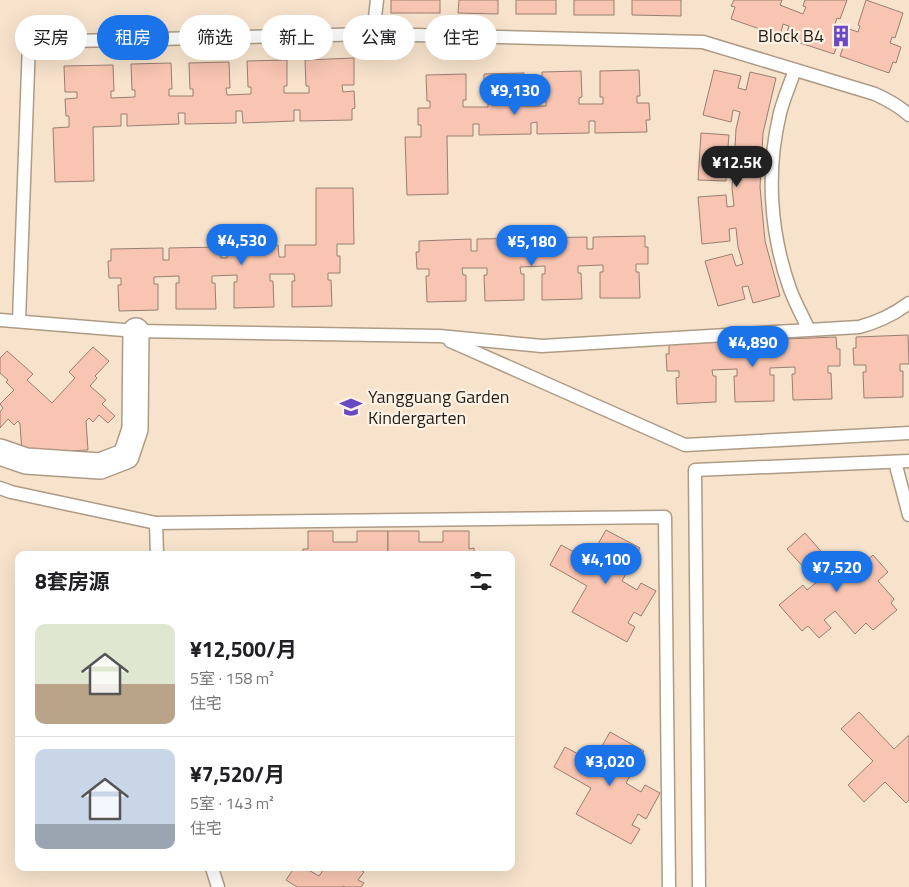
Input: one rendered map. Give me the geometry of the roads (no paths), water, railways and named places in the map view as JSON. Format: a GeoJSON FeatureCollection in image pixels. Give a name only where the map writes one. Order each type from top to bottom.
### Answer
{"type":"FeatureCollection","features":[{"type":"Feature","properties":{"kind":"street"},"geometry":{"type":"LineString","coordinates":[[0,452],[26,461],[100,466],[126,456],[135,429],[136,331]]}},
{"type":"Feature","properties":{"kind":"lane"},"geometry":{"type":"LineString","coordinates":[[375,15],[377,0]]}},
{"type":"Feature","properties":{"kind":"lane"},"geometry":{"type":"LineString","coordinates":[[19,321],[29,42],[343,35]]}},
{"type":"Feature","properties":{"kind":"lane"},"geometry":{"type":"LineString","coordinates":[[415,35],[703,42],[875,94],[898,106],[909,115]]}},
{"type":"Feature","properties":{"kind":"lane"},"geometry":{"type":"LineString","coordinates":[[795,70],[780,112],[773,157],[772,202],[778,246],[790,290],[809,330]]}},
{"type":"Feature","properties":{"kind":"lane"},"geometry":{"type":"LineString","coordinates":[[0,320],[136,331],[439,336],[542,346],[859,327],[887,318],[909,303]]}},
{"type":"Feature","properties":{"kind":"lane"},"geometry":{"type":"LineString","coordinates":[[439,336],[685,445],[909,433]]}},
{"type":"Feature","properties":{"kind":"lane"},"geometry":{"type":"LineString","coordinates":[[699,887],[695,470],[909,461]]}},
{"type":"Feature","properties":{"kind":"lane"},"geometry":{"type":"LineString","coordinates":[[895,462],[909,516]]}},
{"type":"Feature","properties":{"kind":"lane"},"geometry":{"type":"LineString","coordinates":[[0,488],[156,523],[665,517],[669,887]]}},
{"type":"Feature","properties":{"kind":"lane"},"geometry":{"type":"LineString","coordinates":[[156,523],[157,551]]}},
{"type":"Feature","properties":{"kind":"lane"},"geometry":{"type":"LineString","coordinates":[[213,871],[218,887]]}},
{"type":"Feature","properties":{"kind":"place","name":"Block B4"},"geometry":{"type":"Point","coordinates":[841,36]}},
{"type":"Feature","properties":{"kind":"place","name":"Yangguang Garden Kindergarten"},"geometry":{"type":"Point","coordinates":[351,407]}}]}
